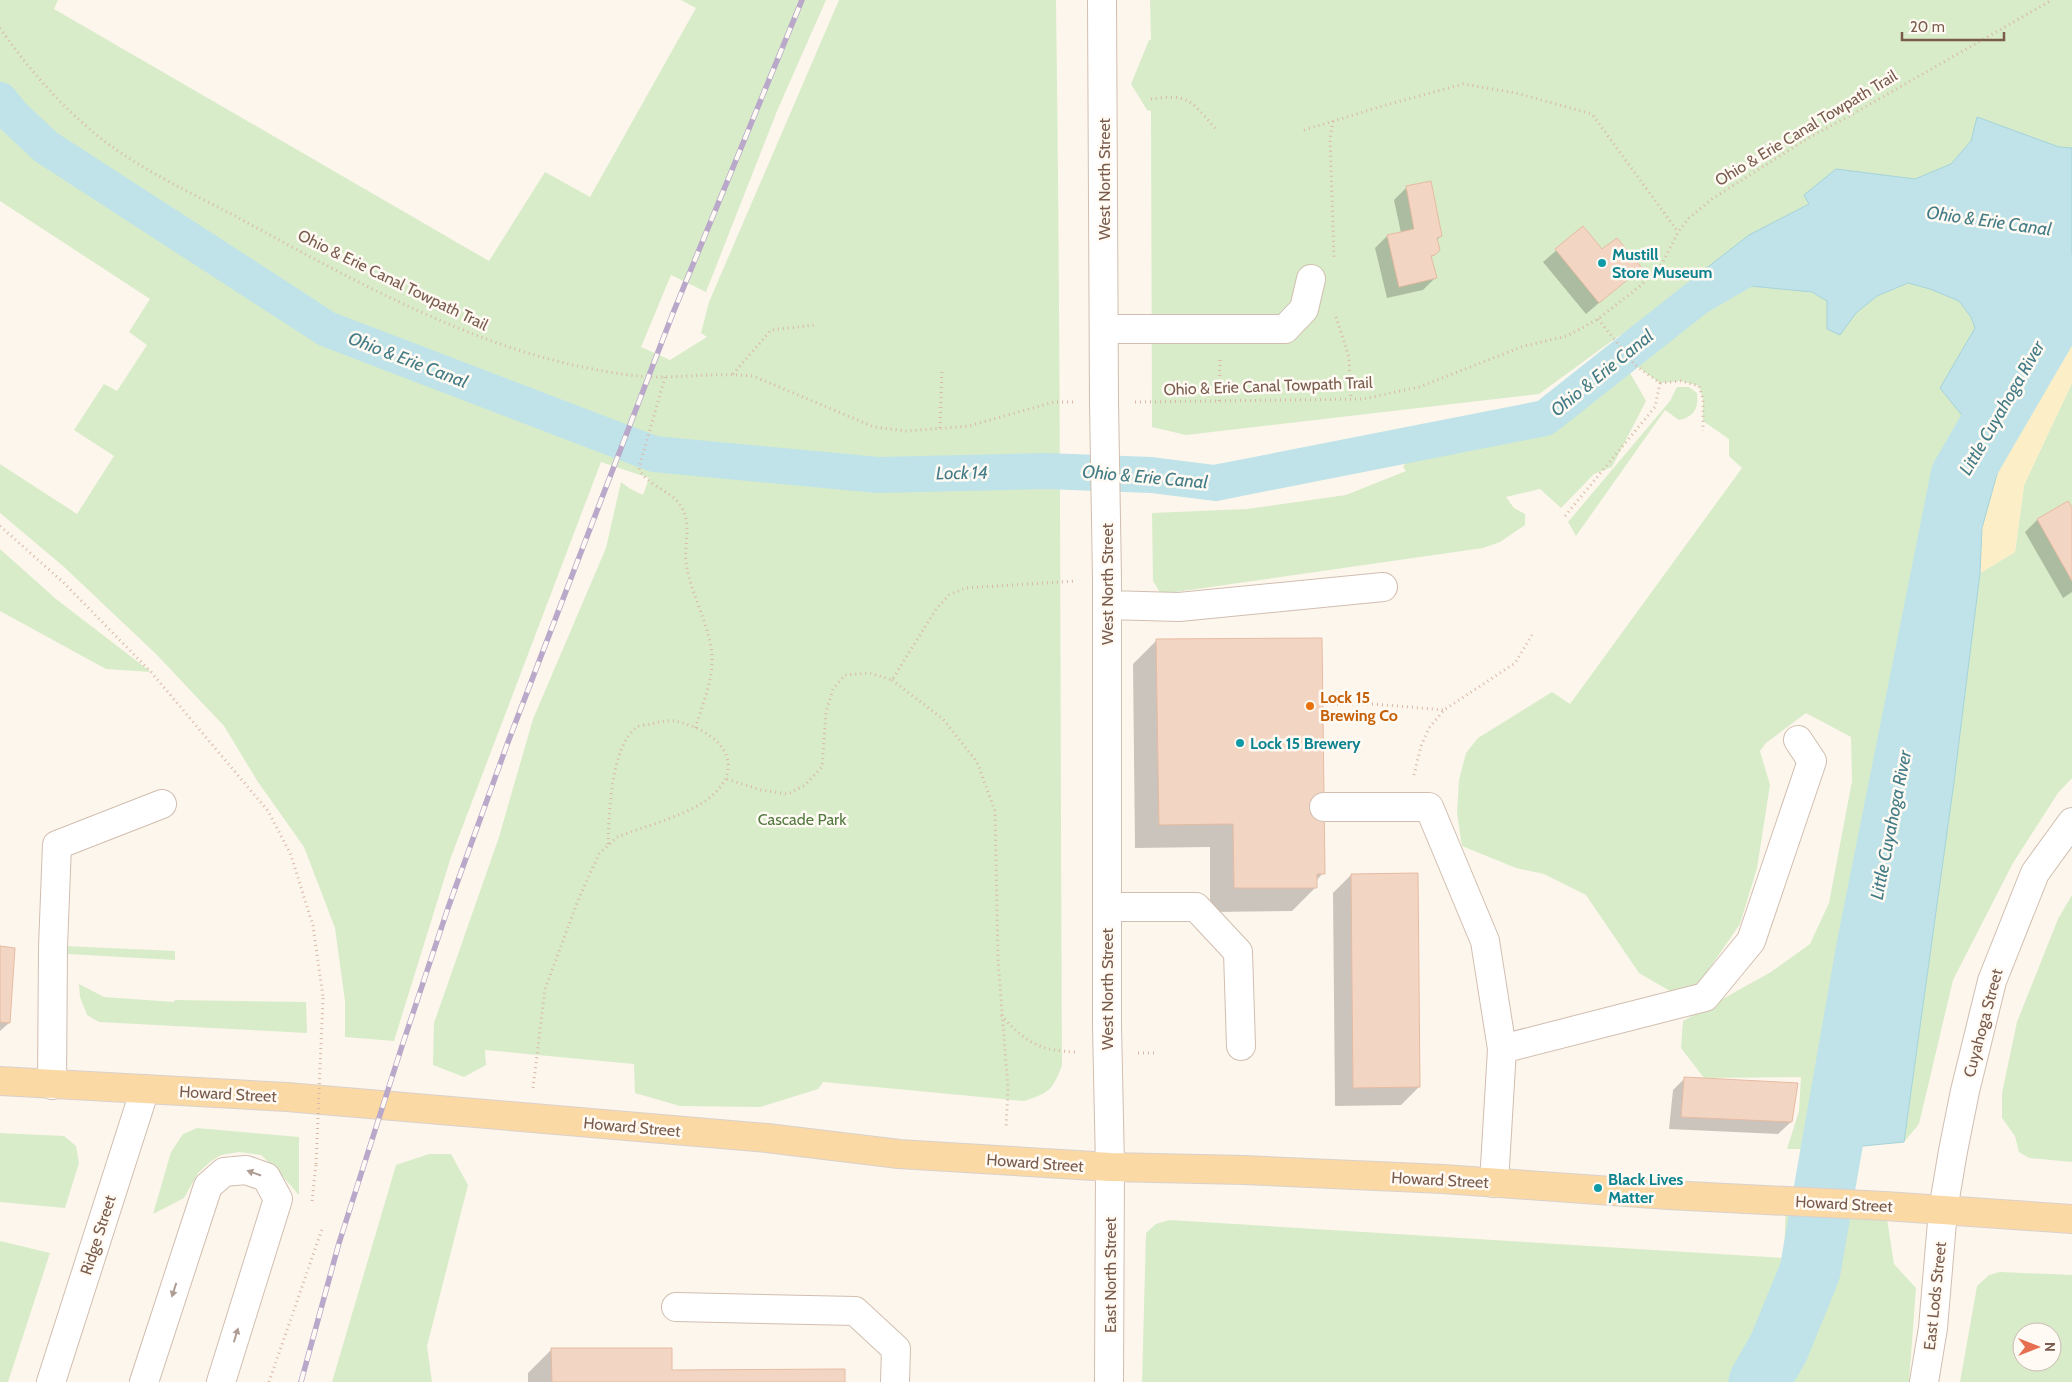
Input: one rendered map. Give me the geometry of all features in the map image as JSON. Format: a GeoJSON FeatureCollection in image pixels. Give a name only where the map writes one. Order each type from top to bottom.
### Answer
{"type":"FeatureCollection","features":[{"type":"Feature","properties":{"kind":"main road","name":"Howard Street"},"geometry":{"type":"LineString","coordinates":[[0,1081],[288,1097],[766,1138],[899,1154],[1110,1167],[1254,1171],[1494,1183],[2072,1219]]}},
{"type":"Feature","properties":{"kind":"street","name":"West North Street"},"geometry":{"type":"LineString","coordinates":[[1102,0],[1104,403],[1107,545],[1107,1026],[1110,1167]]}},
{"type":"Feature","properties":{"kind":"street"},"geometry":{"type":"LineString","coordinates":[[1104,329],[1285,329],[1304,309],[1311,279]]}},
{"type":"Feature","properties":{"kind":"street"},"geometry":{"type":"LineString","coordinates":[[1107,592],[1178,606],[1383,587]]}},
{"type":"Feature","properties":{"kind":"street"},"geometry":{"type":"LineString","coordinates":[[1502,1049],[1705,996],[1752,941],[1812,762],[1798,740]]}},
{"type":"Feature","properties":{"kind":"street"},"geometry":{"type":"LineString","coordinates":[[52,1085],[53,947],[57,845],[162,804]]}},
{"type":"Feature","properties":{"kind":"street"},"geometry":{"type":"LineString","coordinates":[[1324,807],[1429,807],[1485,941],[1502,1049],[1494,1183]]}},
{"type":"Feature","properties":{"kind":"street","name":"Cuyahoga Street"},"geometry":{"type":"LineString","coordinates":[[1943,1210],[1965,1091],[1992,982],[2035,873],[2072,822]]}},
{"type":"Feature","properties":{"kind":"street"},"geometry":{"type":"LineString","coordinates":[[1107,907],[1196,907],[1238,952],[1241,1046]]}},
{"type":"Feature","properties":{"kind":"street","name":"Ridge Street"},"geometry":{"type":"LineString","coordinates":[[51,1382],[145,1089]]}},
{"type":"Feature","properties":{"kind":"street","name":"East North Street"},"geometry":{"type":"LineString","coordinates":[[1109,1382],[1110,1167]]}},
{"type":"Feature","properties":{"kind":"street"},"geometry":{"type":"LineString","coordinates":[[144,1382],[208,1186],[224,1172],[246,1170],[266,1177],[278,1199],[221,1382]]}},
{"type":"Feature","properties":{"kind":"street","name":"East Lods Street"},"geometry":{"type":"LineString","coordinates":[[1924,1382],[1933,1328],[1943,1210]]}},
{"type":"Feature","properties":{"kind":"street"},"geometry":{"type":"LineString","coordinates":[[676,1307],[855,1311],[896,1349],[896,1382]]}},
{"type":"Feature","properties":{"kind":"path","name":"Ohio & Erie Canal Towpath Trail"},"geometry":{"type":"LineString","coordinates":[[1142,402],[1322,400],[1373,397],[1419,386],[1524,346],[1566,336],[1598,319],[1640,286],[1662,264],[1678,232],[1689,218],[1712,199],[1756,169],[1810,137],[2052,0]]}},
{"type":"Feature","properties":{"kind":"path","name":"Ohio & Erie Canal Towpath Trail"},"geometry":{"type":"LineString","coordinates":[[0,28],[22,60],[47,90],[86,126],[133,160],[275,238],[374,289],[463,331],[517,350],[574,365],[665,377],[733,374],[753,376],[874,428],[906,431],[969,426],[1054,402],[1073,402]]}},
{"type":"Feature","properties":{"kind":"path"},"geometry":{"type":"LineString","coordinates":[[1304,130],[1463,84],[1516,92],[1592,114],[1678,232]]}},
{"type":"Feature","properties":{"kind":"path"},"geometry":{"type":"LineString","coordinates":[[1151,99],[1178,98],[1185,100],[1195,107],[1217,130]]}},
{"type":"Feature","properties":{"kind":"path"},"geometry":{"type":"LineString","coordinates":[[1598,319],[1635,365],[1660,383],[1682,381],[1698,386],[1702,399],[1703,431]]}},
{"type":"Feature","properties":{"kind":"path"},"geometry":{"type":"LineString","coordinates":[[733,374],[771,330],[815,325]]}},
{"type":"Feature","properties":{"kind":"path"},"geometry":{"type":"LineString","coordinates":[[1220,329],[1220,401]]}},
{"type":"Feature","properties":{"kind":"path"},"geometry":{"type":"LineString","coordinates":[[940,428],[942,368]]}},
{"type":"Feature","properties":{"kind":"path"},"geometry":{"type":"LineString","coordinates":[[665,377],[639,468],[641,475],[665,491],[681,506],[688,531],[686,562],[711,648],[711,678],[695,729]]}},
{"type":"Feature","properties":{"kind":"path"},"geometry":{"type":"LineString","coordinates":[[1565,516],[1655,407],[1660,383]]}},
{"type":"Feature","properties":{"kind":"path"},"geometry":{"type":"LineString","coordinates":[[0,526],[64,583],[152,672],[268,811],[291,855],[313,926],[323,997],[316,1164]]}},
{"type":"Feature","properties":{"kind":"path"},"geometry":{"type":"LineString","coordinates":[[892,680],[936,609],[949,595],[965,588],[1107,592]]}},
{"type":"Feature","properties":{"kind":"path"},"geometry":{"type":"LineString","coordinates":[[1412,778],[1417,768],[1422,746],[1429,728],[1444,710],[1515,663],[1532,634]]}},
{"type":"Feature","properties":{"kind":"path"},"geometry":{"type":"LineString","coordinates":[[727,779],[761,790],[788,794],[805,785],[822,767],[826,712],[833,689],[845,675],[870,673],[892,680],[943,719],[976,762],[995,811],[998,960],[1008,1089],[1005,1161]]}},
{"type":"Feature","properties":{"kind":"path"},"geometry":{"type":"LineString","coordinates":[[1322,704],[1373,704],[1444,710]]}},
{"type":"Feature","properties":{"kind":"path"},"geometry":{"type":"LineString","coordinates":[[529,1118],[545,989],[579,898],[599,854],[608,846],[617,837],[697,806],[715,793],[727,779],[728,756],[715,738],[674,722],[661,722],[637,727],[627,740],[619,757],[609,798],[608,846]]}},
{"type":"Feature","properties":{"kind":"path"},"geometry":{"type":"LineString","coordinates":[[269,1382],[322,1228]]}},
{"type":"Feature","properties":{"kind":"green space","name":"Cascade Park"},"geometry":{"type":"Polygon","coordinates":[[[0,0],[58,0],[54,9],[489,261],[545,172],[590,197],[696,8],[681,0],[826,0],[777,111],[706,292],[671,275],[641,347],[670,360],[707,337],[701,333],[709,302],[839,0],[1056,0],[1060,399],[1062,1065],[1053,1085],[1045,1093],[1024,1101],[823,1082],[818,1089],[760,1107],[680,1106],[635,1093],[634,1064],[485,1050],[486,1065],[464,1077],[433,1065],[434,1023],[499,837],[533,719],[606,548],[621,482],[643,495],[649,478],[601,462],[451,857],[394,1041],[345,1037],[345,1001],[335,928],[304,847],[258,782],[224,726],[156,654],[63,566],[0,513],[0,464],[77,514],[114,456],[74,430],[104,384],[117,391],[147,345],[129,332],[150,299],[0,201],[0,0]]]}},
{"type":"Feature","properties":{"kind":"green space"},"geometry":{"type":"Polygon","coordinates":[[[1150,0],[2072,0],[2072,148],[1971,141],[1951,164],[1915,179],[1858,172],[1705,270],[1750,286],[1812,292],[1827,301],[1827,329],[1856,313],[1877,296],[1908,283],[1930,289],[1959,301],[1971,317],[1975,328],[1940,388],[1964,418],[1961,445],[1961,476],[1888,840],[1832,1149],[1787,1149],[1799,1111],[1801,1077],[1704,1078],[1681,1048],[1683,1021],[1771,972],[1810,944],[1829,903],[1852,781],[1851,737],[1806,713],[1766,743],[1760,751],[1770,785],[1757,868],[1740,924],[1687,1001],[1639,973],[1586,895],[1544,874],[1516,868],[1462,846],[1457,813],[1459,780],[1466,753],[1478,738],[1552,692],[1570,704],[1742,468],[1729,456],[1729,439],[1703,421],[1703,399],[1699,386],[1681,381],[1660,383],[1635,365],[1620,335],[1539,394],[1186,435],[1152,427],[1151,111],[1147,110],[1131,84],[1149,40],[1151,40],[1150,0]]]}},
{"type":"Feature","properties":{"kind":"green space"},"geometry":{"type":"Polygon","coordinates":[[[1596,368],[1629,371],[1646,401],[1612,467],[1594,474],[1561,508],[1540,489],[1506,497],[1514,508],[1525,514],[1525,525],[1500,542],[1483,548],[1161,594],[1153,581],[1152,513],[1247,509],[1346,495],[1406,471],[1403,467],[1428,432],[1473,416],[1504,421],[1563,393],[1596,368]]]}},
{"type":"Feature","properties":{"kind":"green space"},"geometry":{"type":"Polygon","coordinates":[[[2072,383],[2072,778],[2058,793],[2013,863],[1953,980],[1919,1124],[1904,1142],[1951,802],[1980,573],[2015,552],[2024,485],[2072,383]]]}},
{"type":"Feature","properties":{"kind":"green space"},"geometry":{"type":"Polygon","coordinates":[[[1677,387],[1689,387],[1697,393],[1697,403],[1692,414],[1679,420],[1665,410],[1576,536],[1568,522],[1670,401],[1677,387]]]}},
{"type":"Feature","properties":{"kind":"green space"},"geometry":{"type":"Polygon","coordinates":[[[0,549],[56,599],[151,672],[106,669],[0,611],[0,549]]]}},
{"type":"Feature","properties":{"kind":"green space"},"geometry":{"type":"Polygon","coordinates":[[[2072,895],[2072,1162],[2029,1158],[2019,1152],[2015,1136],[2002,1118],[2002,1093],[2017,1022],[2058,919],[2072,895]]]}},
{"type":"Feature","properties":{"kind":"green space"},"geometry":{"type":"Polygon","coordinates":[[[64,946],[175,951],[175,960],[67,954],[64,946]]]}},
{"type":"Feature","properties":{"kind":"green space"},"geometry":{"type":"Polygon","coordinates":[[[79,984],[104,997],[174,1002],[175,1000],[306,1002],[307,1033],[99,1022],[87,1015],[80,997],[79,984]]]}},
{"type":"Feature","properties":{"kind":"green space"},"geometry":{"type":"Polygon","coordinates":[[[197,1128],[299,1137],[299,1195],[261,1155],[239,1152],[221,1155],[210,1162],[198,1173],[184,1198],[153,1214],[171,1152],[183,1134],[197,1128]]]}},
{"type":"Feature","properties":{"kind":"green space"},"geometry":{"type":"Polygon","coordinates":[[[0,1133],[64,1136],[76,1146],[79,1163],[65,1208],[0,1202],[0,1133]]]}},
{"type":"Feature","properties":{"kind":"green space"},"geometry":{"type":"Polygon","coordinates":[[[429,1154],[451,1154],[468,1185],[427,1346],[432,1382],[332,1382],[396,1165],[429,1154]]]}},
{"type":"Feature","properties":{"kind":"green space"},"geometry":{"type":"Polygon","coordinates":[[[1786,1201],[1885,1206],[1894,1264],[1916,1288],[1909,1382],[1142,1382],[1146,1233],[1156,1224],[1169,1220],[1784,1258],[1786,1201]]]}},
{"type":"Feature","properties":{"kind":"green space"},"geometry":{"type":"Polygon","coordinates":[[[0,1241],[50,1253],[8,1382],[0,1382],[0,1241]]]}},
{"type":"Feature","properties":{"kind":"green space"},"geometry":{"type":"Polygon","coordinates":[[[2000,1272],[2072,1275],[2072,1382],[1960,1382],[1977,1286],[1989,1275],[2000,1272]]]}},
{"type":"Feature","properties":{"kind":"sand"},"geometry":{"type":"Polygon","coordinates":[[[2072,305],[2072,383],[2024,485],[2015,552],[1980,573],[1982,528],[2004,449],[2030,377],[2072,305]]]}},
{"type":"Feature","properties":{"kind":"water"},"geometry":{"type":"Polygon","coordinates":[[[1977,117],[2059,147],[2072,148],[2072,305],[2030,377],[2004,449],[1982,528],[1980,573],[1954,782],[1904,1142],[1832,1149],[1888,840],[1961,476],[1961,445],[1964,418],[1940,388],[1975,328],[1971,317],[1959,301],[1930,289],[1908,283],[1877,296],[1856,313],[1840,335],[1827,329],[1827,301],[1812,292],[1750,286],[1704,270],[1749,235],[1809,204],[1804,195],[1836,169],[1915,179],[1951,164],[1971,141],[1977,117]]]}},
{"type":"Feature","properties":{"kind":"building"},"geometry":{"type":"Polygon","coordinates":[[[1431,181],[1442,236],[1437,238],[1440,250],[1431,256],[1437,278],[1399,287],[1387,235],[1414,229],[1406,186],[1431,181]]]}},
{"type":"Feature","properties":{"kind":"building","name":"Mustill Store Museum"},"geometry":{"type":"Polygon","coordinates":[[[1583,226],[1602,249],[1617,238],[1642,268],[1599,303],[1555,249],[1583,226]]]}},
{"type":"Feature","properties":{"kind":"building"},"geometry":{"type":"Polygon","coordinates":[[[2068,501],[2072,507],[2072,581],[2037,519],[2068,501]]]}},
{"type":"Feature","properties":{"kind":"building","name":"Lock 15 Brewery"},"geometry":{"type":"Polygon","coordinates":[[[1322,638],[1325,874],[1317,874],[1317,888],[1234,888],[1233,824],[1159,825],[1156,639],[1322,638]]]}},
{"type":"Feature","properties":{"kind":"building"},"geometry":{"type":"Polygon","coordinates":[[[1418,873],[1420,1087],[1353,1088],[1351,874],[1418,873]]]}},
{"type":"Feature","properties":{"kind":"building"},"geometry":{"type":"Polygon","coordinates":[[[0,946],[15,948],[10,1023],[0,1022],[0,946]]]}},
{"type":"Feature","properties":{"kind":"building"},"geometry":{"type":"Polygon","coordinates":[[[1684,1077],[1798,1083],[1792,1122],[1681,1117],[1684,1077]]]}},
{"type":"Feature","properties":{"kind":"building"},"geometry":{"type":"Polygon","coordinates":[[[551,1348],[672,1348],[672,1370],[845,1369],[845,1382],[552,1382],[551,1348]]]}},
{"type":"Feature","properties":{"kind":"waterway","name":"Ohio & Erie Canal"},"geometry":{"type":"LineString","coordinates":[[0,100],[12,115],[46,147],[327,329],[654,454],[878,475],[1046,471],[1151,475],[1215,483],[1545,418],[1698,297],[1772,254]]}},
{"type":"Feature","properties":{"kind":"waterway","name":"Little Cuyahoga River"},"geometry":{"type":"LineString","coordinates":[[1759,1382],[1779,1347],[1810,1271],[1867,946],[1961,476],[2072,285]]}},
{"type":"Feature","properties":{"kind":"railway"},"geometry":{"type":"LineString","coordinates":[[301,1382],[339,1243],[402,1046],[448,908],[508,742],[673,313],[802,0]]}},
{"type":"Feature","properties":{"kind":"place","name":"Mustill Store Museum"},"geometry":{"type":"Point","coordinates":[1602,263]}},
{"type":"Feature","properties":{"kind":"place","name":"Lock 15 Brewing Co"},"geometry":{"type":"Point","coordinates":[1310,706]}},
{"type":"Feature","properties":{"kind":"place","name":"Lock 15 Brewery"},"geometry":{"type":"Point","coordinates":[1240,743]}},
{"type":"Feature","properties":{"kind":"place","name":"Black Lives Matter"},"geometry":{"type":"Point","coordinates":[1598,1188]}},
{"type":"Feature","properties":{"kind":"water label","name":"Lock 14"},"geometry":{"type":"Point","coordinates":[962,473]}}]}
